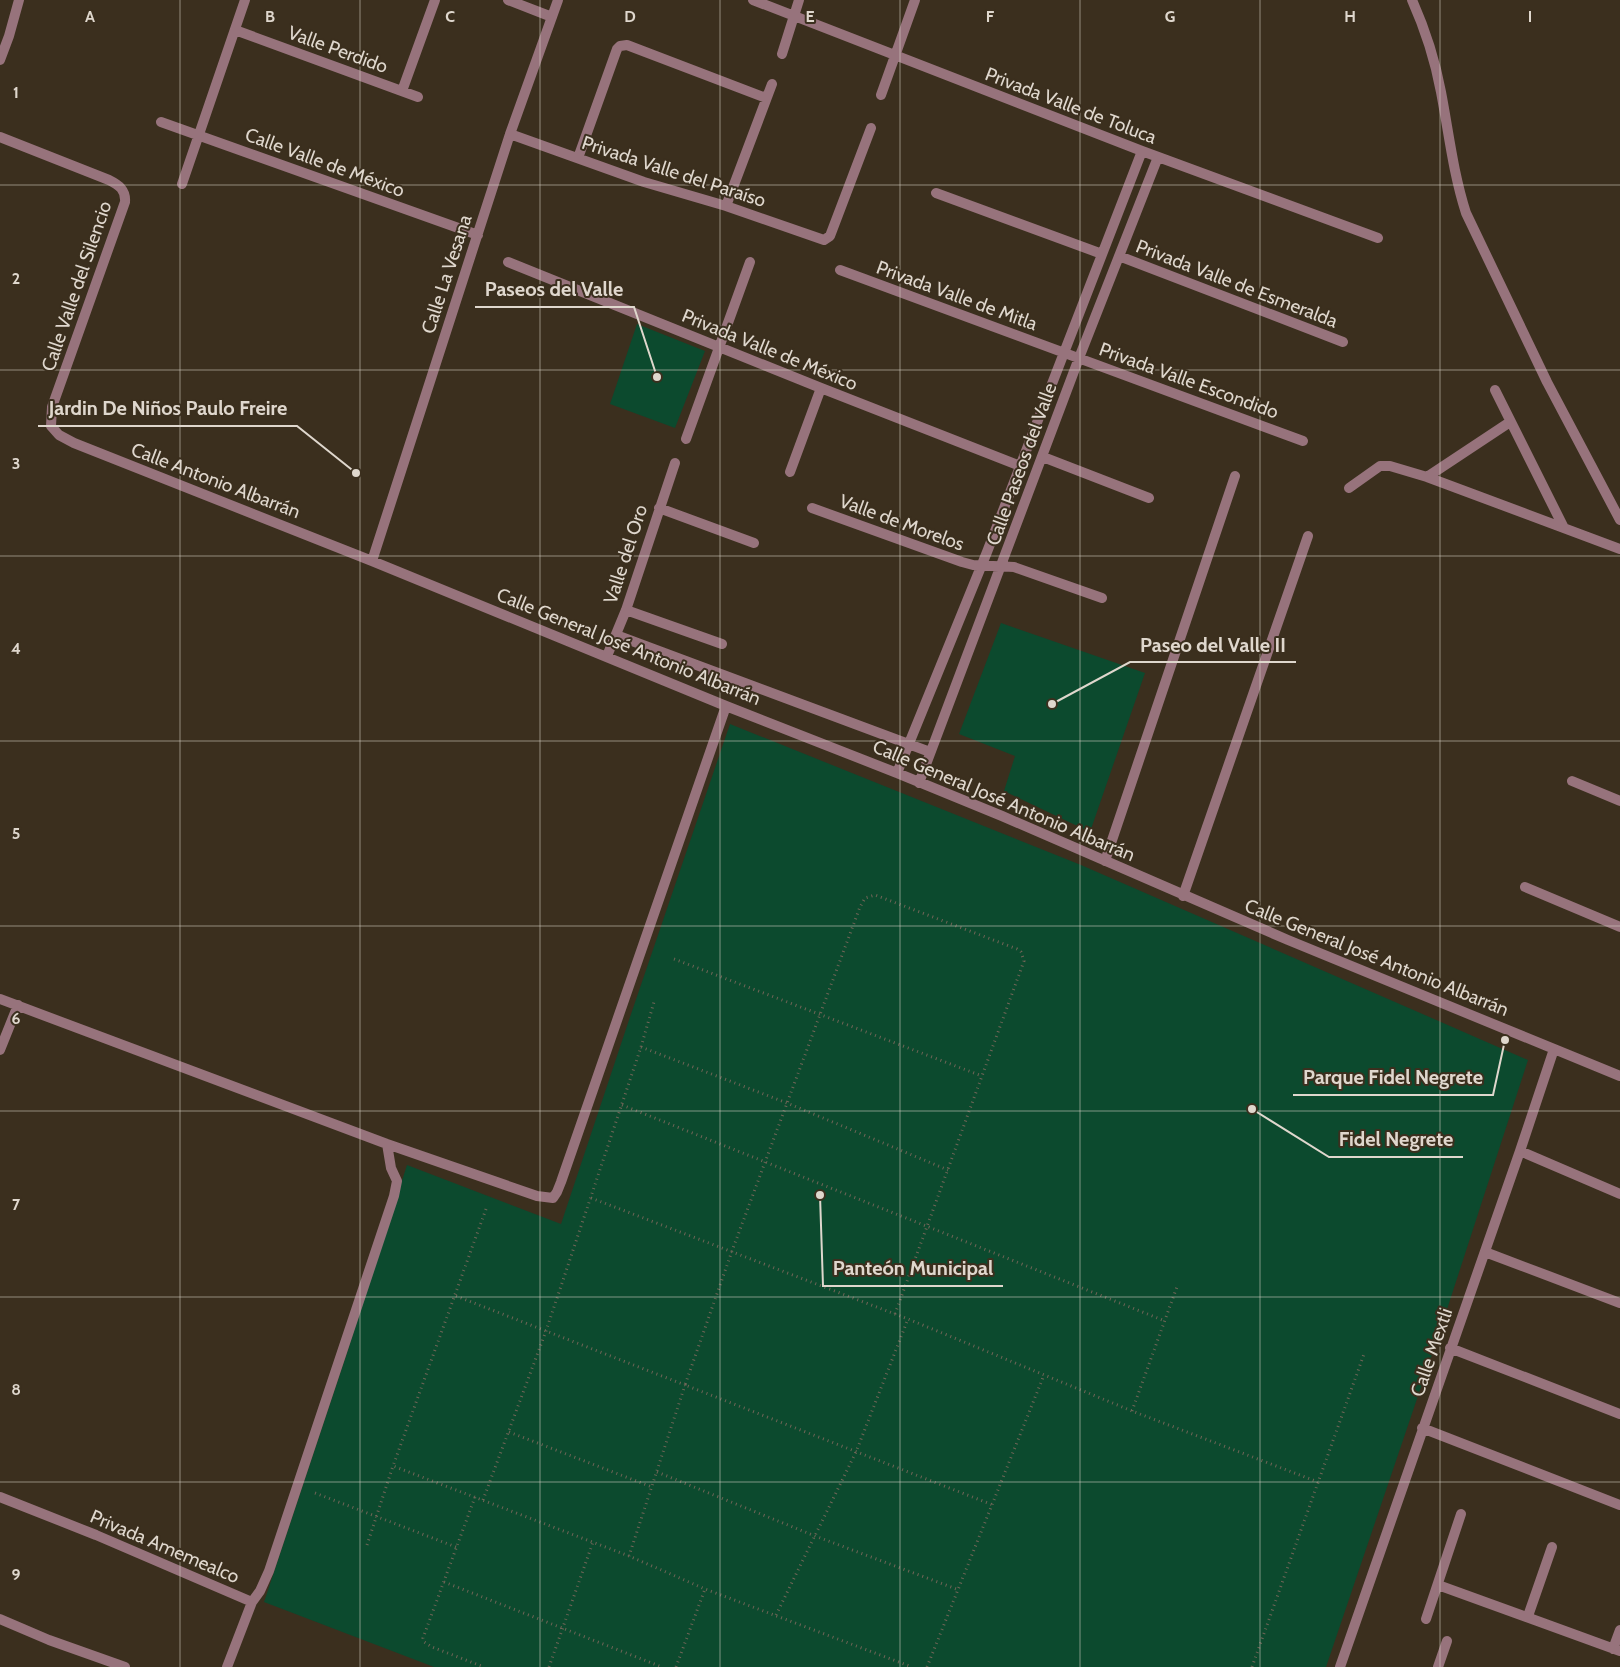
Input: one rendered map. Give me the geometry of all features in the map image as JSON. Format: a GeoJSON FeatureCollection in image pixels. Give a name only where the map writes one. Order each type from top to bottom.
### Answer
{"type":"FeatureCollection","features":[{"type":"Feature","properties":{"kind":"street"},"geometry":{"type":"LineString","coordinates":[[0,60],[9,36],[18,0]]}},
{"type":"Feature","properties":{"kind":"street"},"geometry":{"type":"LineString","coordinates":[[182,184],[245,0]]}},
{"type":"Feature","properties":{"kind":"street","name":"Valle Perdido"},"geometry":{"type":"LineString","coordinates":[[402,91],[435,0]]}},
{"type":"Feature","properties":{"kind":"street"},"geometry":{"type":"LineString","coordinates":[[508,0],[552,17]]}},
{"type":"Feature","properties":{"kind":"street","name":"Calle La Vesana"},"geometry":{"type":"LineString","coordinates":[[372,561],[510,134],[558,0]]}},
{"type":"Feature","properties":{"kind":"street","name":"Privada Valle de Toluca"},"geometry":{"type":"LineString","coordinates":[[753,0],[1142,151],[1378,238]]}},
{"type":"Feature","properties":{"kind":"street"},"geometry":{"type":"LineString","coordinates":[[782,54],[799,0]]}},
{"type":"Feature","properties":{"kind":"street"},"geometry":{"type":"LineString","coordinates":[[882,95],[915,0]]}},
{"type":"Feature","properties":{"kind":"street"},"geometry":{"type":"LineString","coordinates":[[1412,0],[1431,50],[1441,91],[1457,184],[1466,213],[1547,382],[1620,520]]}},
{"type":"Feature","properties":{"kind":"street","name":"Valle Perdido"},"geometry":{"type":"LineString","coordinates":[[235,30],[418,97]]}},
{"type":"Feature","properties":{"kind":"street"},"geometry":{"type":"LineString","coordinates":[[578,158],[617,49],[620,46],[628,45],[766,98]]}},
{"type":"Feature","properties":{"kind":"street"},"geometry":{"type":"LineString","coordinates":[[726,206],[772,84]]}},
{"type":"Feature","properties":{"kind":"street","name":"Calle Valle de México"},"geometry":{"type":"LineString","coordinates":[[161,122],[478,235]]}},
{"type":"Feature","properties":{"kind":"street","name":"Privada Valle del Paraíso"},"geometry":{"type":"LineString","coordinates":[[510,134],[652,185],[726,206],[820,239],[827,239],[830,236],[871,128]]}},
{"type":"Feature","properties":{"kind":"street","name":"Calle Valle del Silencio"},"geometry":{"type":"LineString","coordinates":[[0,137],[109,180],[121,188],[126,195],[52,407],[50,426]]}},
{"type":"Feature","properties":{"kind":"street","name":"Calle Paseos del Valle"},"geometry":{"type":"LineString","coordinates":[[897,773],[1020,466],[1142,151]]}},
{"type":"Feature","properties":{"kind":"street","name":"Calle Paseos del Valle"},"geometry":{"type":"LineString","coordinates":[[919,783],[1079,358],[1158,157]]}},
{"type":"Feature","properties":{"kind":"street"},"geometry":{"type":"LineString","coordinates":[[936,193],[1102,254]]}},
{"type":"Feature","properties":{"kind":"street","name":"Privada Valle de Esmeralda"},"geometry":{"type":"LineString","coordinates":[[1119,256],[1343,342]]}},
{"type":"Feature","properties":{"kind":"street","name":"Privada Valle de México"},"geometry":{"type":"LineString","coordinates":[[508,262],[1020,466]]}},
{"type":"Feature","properties":{"kind":"street"},"geometry":{"type":"LineString","coordinates":[[686,439],[750,262]]}},
{"type":"Feature","properties":{"kind":"street","name":"Privada Valle de Mitla"},"geometry":{"type":"LineString","coordinates":[[840,270],[1063,353]]}},
{"type":"Feature","properties":{"kind":"street","name":"Privada Valle Escondido"},"geometry":{"type":"LineString","coordinates":[[1063,353],[1303,441]]}},
{"type":"Feature","properties":{"kind":"street"},"geometry":{"type":"LineString","coordinates":[[790,472],[821,388]]}},
{"type":"Feature","properties":{"kind":"street"},"geometry":{"type":"LineString","coordinates":[[1495,390],[1564,528]]}},
{"type":"Feature","properties":{"kind":"street"},"geometry":{"type":"LineString","coordinates":[[1426,477],[1510,422]]}},
{"type":"Feature","properties":{"kind":"street","name":"Calle Antonio Albarrán"},"geometry":{"type":"LineString","coordinates":[[50,426],[59,435],[74,443],[372,561]]}},
{"type":"Feature","properties":{"kind":"street"},"geometry":{"type":"LineString","coordinates":[[1042,457],[1149,498]]}},
{"type":"Feature","properties":{"kind":"street","name":"Valle del Oro"},"geometry":{"type":"LineString","coordinates":[[607,656],[626,610],[675,463]]}},
{"type":"Feature","properties":{"kind":"street"},"geometry":{"type":"LineString","coordinates":[[1349,488],[1384,465],[1426,477],[1620,549]]}},
{"type":"Feature","properties":{"kind":"street"},"geometry":{"type":"LineString","coordinates":[[1105,861],[1235,476]]}},
{"type":"Feature","properties":{"kind":"street"},"geometry":{"type":"LineString","coordinates":[[659,508],[754,543]]}},
{"type":"Feature","properties":{"kind":"street","name":"Valle de Morelos"},"geometry":{"type":"LineString","coordinates":[[812,508],[962,562],[1014,567],[1102,598]]}},
{"type":"Feature","properties":{"kind":"street"},"geometry":{"type":"LineString","coordinates":[[1183,896],[1308,536]]}},
{"type":"Feature","properties":{"kind":"street","name":"Calle General José Antonio Albarrán"},"geometry":{"type":"LineString","coordinates":[[372,561],[726,706],[1002,816],[1183,896],[1620,1076]]}},
{"type":"Feature","properties":{"kind":"street"},"geometry":{"type":"LineString","coordinates":[[626,610],[722,644]]}},
{"type":"Feature","properties":{"kind":"street"},"geometry":{"type":"LineString","coordinates":[[616,635],[930,752]]}},
{"type":"Feature","properties":{"kind":"street"},"geometry":{"type":"LineString","coordinates":[[0,999],[387,1144],[537,1196],[548,1198],[555,1195],[565,1173],[726,706]]}},
{"type":"Feature","properties":{"kind":"street"},"geometry":{"type":"LineString","coordinates":[[1572,781],[1620,801]]}},
{"type":"Feature","properties":{"kind":"street"},"geometry":{"type":"LineString","coordinates":[[1525,887],[1620,927]]}},
{"type":"Feature","properties":{"kind":"street"},"geometry":{"type":"LineString","coordinates":[[0,1050],[18,1006]]}},
{"type":"Feature","properties":{"kind":"street","name":"Calle Mextli"},"geometry":{"type":"LineString","coordinates":[[1340,1667],[1554,1049]]}},
{"type":"Feature","properties":{"kind":"street"},"geometry":{"type":"LineString","coordinates":[[252,1602],[260,1591],[269,1570],[394,1196],[397,1182],[391,1168],[387,1144]]}},
{"type":"Feature","properties":{"kind":"street"},"geometry":{"type":"LineString","coordinates":[[1520,1151],[1620,1194]]}},
{"type":"Feature","properties":{"kind":"street"},"geometry":{"type":"LineString","coordinates":[[1485,1252],[1620,1303]]}},
{"type":"Feature","properties":{"kind":"street"},"geometry":{"type":"LineString","coordinates":[[1450,1348],[1620,1414]]}},
{"type":"Feature","properties":{"kind":"street"},"geometry":{"type":"LineString","coordinates":[[1422,1428],[1620,1505]]}},
{"type":"Feature","properties":{"kind":"street","name":"Privada Amemealco"},"geometry":{"type":"LineString","coordinates":[[0,1497],[87,1531],[252,1602],[226,1667]]}},
{"type":"Feature","properties":{"kind":"street"},"geometry":{"type":"LineString","coordinates":[[1426,1619],[1461,1514]]}},
{"type":"Feature","properties":{"kind":"street"},"geometry":{"type":"LineString","coordinates":[[1528,1616],[1552,1548]]}},
{"type":"Feature","properties":{"kind":"street"},"geometry":{"type":"LineString","coordinates":[[1438,1584],[1617,1650],[1620,1630]]}},
{"type":"Feature","properties":{"kind":"street"},"geometry":{"type":"LineString","coordinates":[[0,1619],[49,1640],[125,1667]]}},
{"type":"Feature","properties":{"kind":"street"},"geometry":{"type":"LineString","coordinates":[[1438,1667],[1447,1641]]}},
{"type":"Feature","properties":{"kind":"path"},"geometry":{"type":"LineString","coordinates":[[629,1556],[732,1251],[860,907],[869,896],[882,898],[1021,952],[1024,961],[895,1314]]}},
{"type":"Feature","properties":{"kind":"path"},"geometry":{"type":"LineString","coordinates":[[674,959],[982,1076]]}},
{"type":"Feature","properties":{"kind":"path"},"geometry":{"type":"LineString","coordinates":[[483,1500],[546,1331],[622,1105],[654,1002]]}},
{"type":"Feature","properties":{"kind":"path"},"geometry":{"type":"LineString","coordinates":[[641,1047],[787,1103],[948,1170]]}},
{"type":"Feature","properties":{"kind":"path"},"geometry":{"type":"LineString","coordinates":[[622,1105],[1165,1320]]}},
{"type":"Feature","properties":{"kind":"path"},"geometry":{"type":"LineString","coordinates":[[591,1198],[908,1319],[1132,1411],[1318,1482]]}},
{"type":"Feature","properties":{"kind":"path"},"geometry":{"type":"LineString","coordinates":[[367,1545],[486,1209]]}},
{"type":"Feature","properties":{"kind":"path"},"geometry":{"type":"LineString","coordinates":[[1132,1411],[1178,1284]]}},
{"type":"Feature","properties":{"kind":"path"},"geometry":{"type":"LineString","coordinates":[[456,1296],[993,1505]]}},
{"type":"Feature","properties":{"kind":"path"},"geometry":{"type":"LineString","coordinates":[[776,1615],[856,1452],[908,1319]]}},
{"type":"Feature","properties":{"kind":"path"},"geometry":{"type":"LineString","coordinates":[[1252,1667],[1364,1354]]}},
{"type":"Feature","properties":{"kind":"path"},"geometry":{"type":"LineString","coordinates":[[927,1667],[1044,1375]]}},
{"type":"Feature","properties":{"kind":"path"},"geometry":{"type":"LineString","coordinates":[[509,1432],[652,1487]]}},
{"type":"Feature","properties":{"kind":"path"},"geometry":{"type":"LineString","coordinates":[[394,1466],[629,1556],[705,1589],[912,1667]]}},
{"type":"Feature","properties":{"kind":"path"},"geometry":{"type":"LineString","coordinates":[[657,1472],[815,1536],[959,1590]]}},
{"type":"Feature","properties":{"kind":"path"},"geometry":{"type":"LineString","coordinates":[[315,1493],[456,1547]]}},
{"type":"Feature","properties":{"kind":"path"},"geometry":{"type":"LineString","coordinates":[[475,1497],[424,1634],[424,1642],[432,1647],[484,1667]]}},
{"type":"Feature","properties":{"kind":"path"},"geometry":{"type":"LineString","coordinates":[[549,1667],[592,1542]]}},
{"type":"Feature","properties":{"kind":"path"},"geometry":{"type":"LineString","coordinates":[[444,1582],[662,1667]]}},
{"type":"Feature","properties":{"kind":"path"},"geometry":{"type":"LineString","coordinates":[[676,1667],[705,1589]]}},
{"type":"Feature","properties":{"kind":"green space"},"geometry":{"type":"Polygon","coordinates":[[[637,324],[705,351],[675,428],[610,404],[637,324]]]}},
{"type":"Feature","properties":{"kind":"green space"},"geometry":{"type":"Polygon","coordinates":[[[1001,623],[1145,673],[1090,832],[1004,791],[1015,756],[959,734],[1001,623]]]}},
{"type":"Feature","properties":{"kind":"green space"},"geometry":{"type":"Polygon","coordinates":[[[730,724],[1081,865],[1528,1060],[1438,1337],[1326,1667],[434,1667],[264,1602],[407,1165],[561,1224],[730,724]]]}},
{"type":"Feature","properties":{"kind":"place","name":"Paseos del Valle"},"geometry":{"type":"Point","coordinates":[657,377]}},
{"type":"Feature","properties":{"kind":"place","name":"Jardin De Niños Paulo Freire"},"geometry":{"type":"Point","coordinates":[356,473]}},
{"type":"Feature","properties":{"kind":"place","name":"Paseo del Valle II"},"geometry":{"type":"Point","coordinates":[1052,704]}},
{"type":"Feature","properties":{"kind":"place","name":"Parque Fidel Negrete"},"geometry":{"type":"Point","coordinates":[1505,1040]}},
{"type":"Feature","properties":{"kind":"place","name":"Fidel Negrete"},"geometry":{"type":"Point","coordinates":[1252,1109]}},
{"type":"Feature","properties":{"kind":"place","name":"Panteón Municipal"},"geometry":{"type":"Point","coordinates":[820,1195]}}]}
